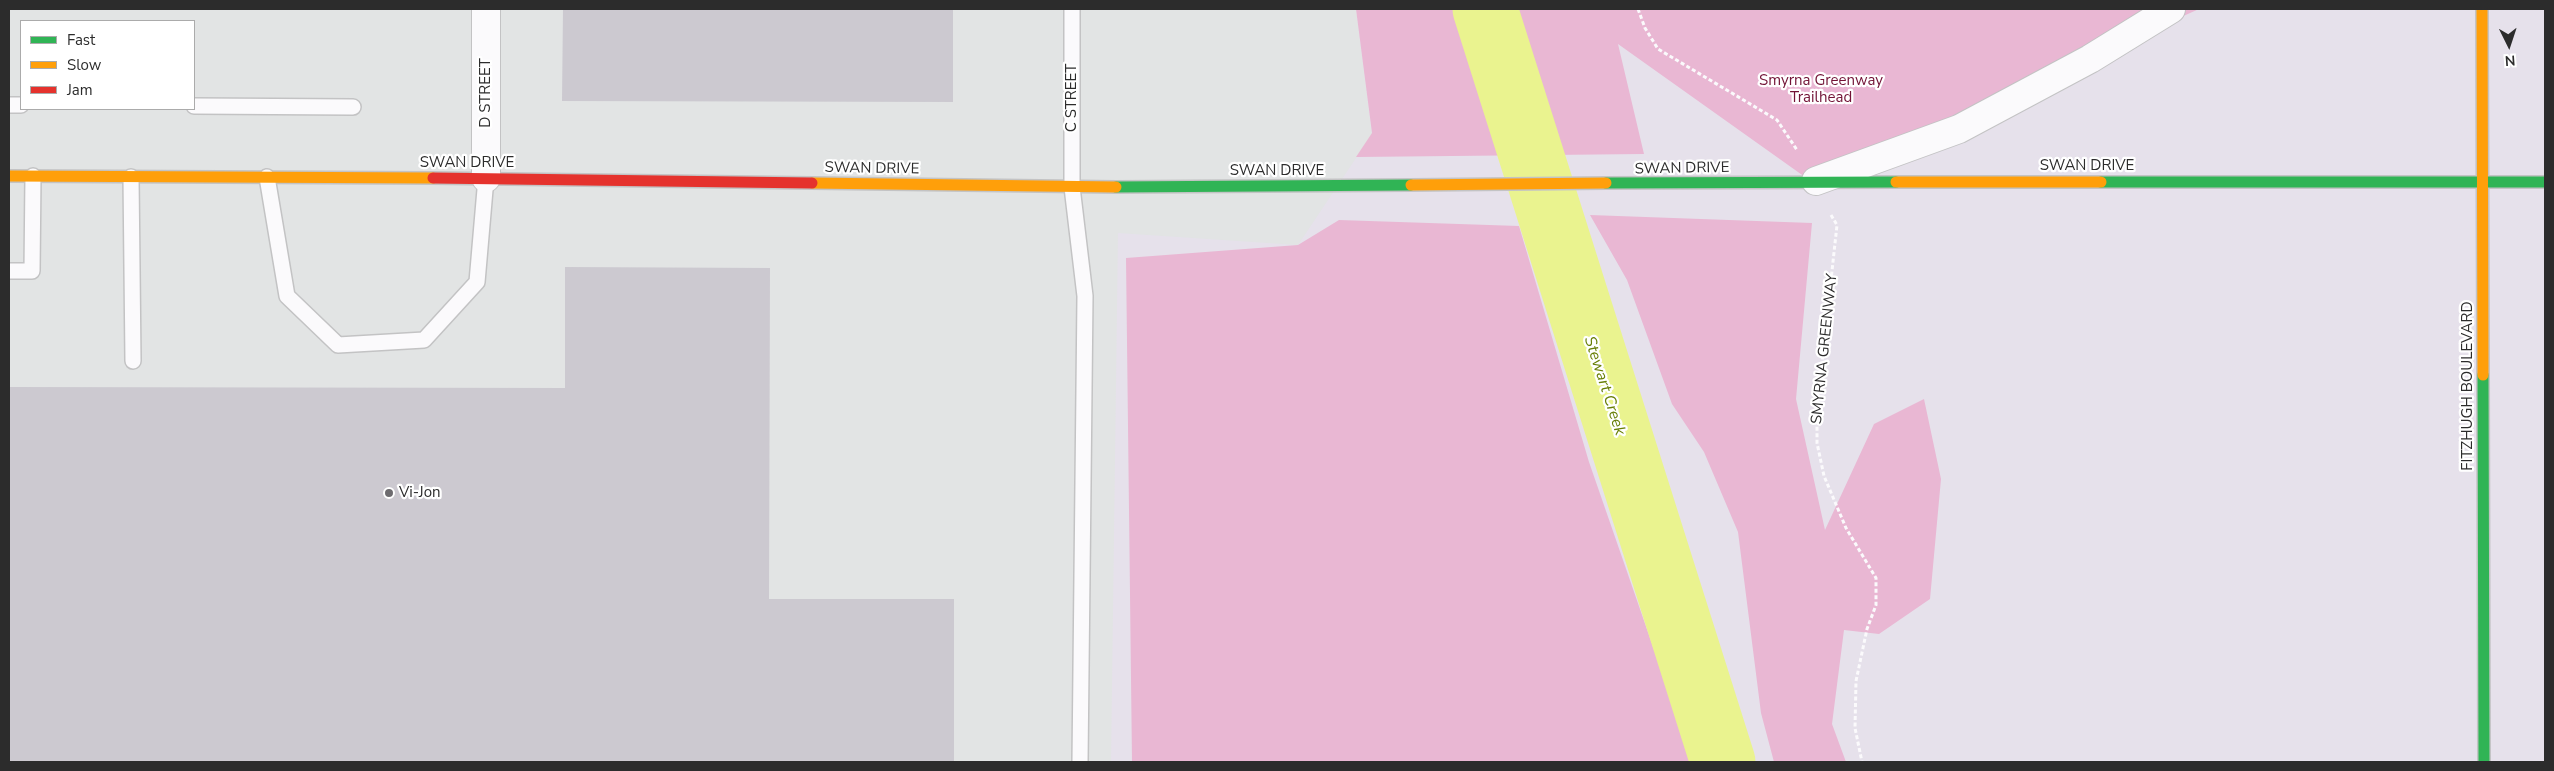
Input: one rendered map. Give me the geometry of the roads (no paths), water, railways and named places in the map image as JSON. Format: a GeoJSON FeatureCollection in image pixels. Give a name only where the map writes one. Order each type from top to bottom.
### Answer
{"type":"FeatureCollection","features":[{"type":"Feature","properties":{"kind":"street","name":"D STREET"},"geometry":{"type":"LineString","coordinates":[[486,9],[486,178]]}},
{"type":"Feature","properties":{"kind":"street"},"geometry":{"type":"LineString","coordinates":[[1812,182],[1959,129],[2090,59],[2170,9]]}},
{"type":"Feature","properties":{"kind":"street","name":"FITZHUGH BOULEVARD"},"geometry":{"type":"LineString","coordinates":[[2482,9],[2484,762]]}},
{"type":"Feature","properties":{"kind":"street","name":"SWAN DRIVE"},"geometry":{"type":"LineString","coordinates":[[9,176],[486,178],[1072,187],[1812,182],[2545,182]]}},
{"type":"Feature","properties":{"kind":"lane","name":"C STREET"},"geometry":{"type":"LineString","coordinates":[[1072,9],[1072,187],[1085,296],[1080,762]]}},
{"type":"Feature","properties":{"kind":"lane"},"geometry":{"type":"LineString","coordinates":[[195,106],[353,107]]}},
{"type":"Feature","properties":{"kind":"lane"},"geometry":{"type":"LineString","coordinates":[[9,271],[32,271],[33,176]]}},
{"type":"Feature","properties":{"kind":"lane"},"geometry":{"type":"LineString","coordinates":[[131,177],[133,361]]}},
{"type":"Feature","properties":{"kind":"lane"},"geometry":{"type":"LineString","coordinates":[[267,178],[286,296],[338,344],[424,340],[477,282],[486,178]]}},
{"type":"Feature","properties":{"kind":"waterway","name":"Stewart Creek"},"geometry":{"type":"LineString","coordinates":[[1485,9],[1723,762]]}},
{"type":"Feature","properties":{"kind":"place","name":"Vi-Jon"},"geometry":{"type":"Point","coordinates":[389,493]}},
{"type":"Feature","properties":{"kind":"park label","name":"Smyrna Greenway Trailhead"},"geometry":{"type":"Point","coordinates":[1821,90]}}]}
